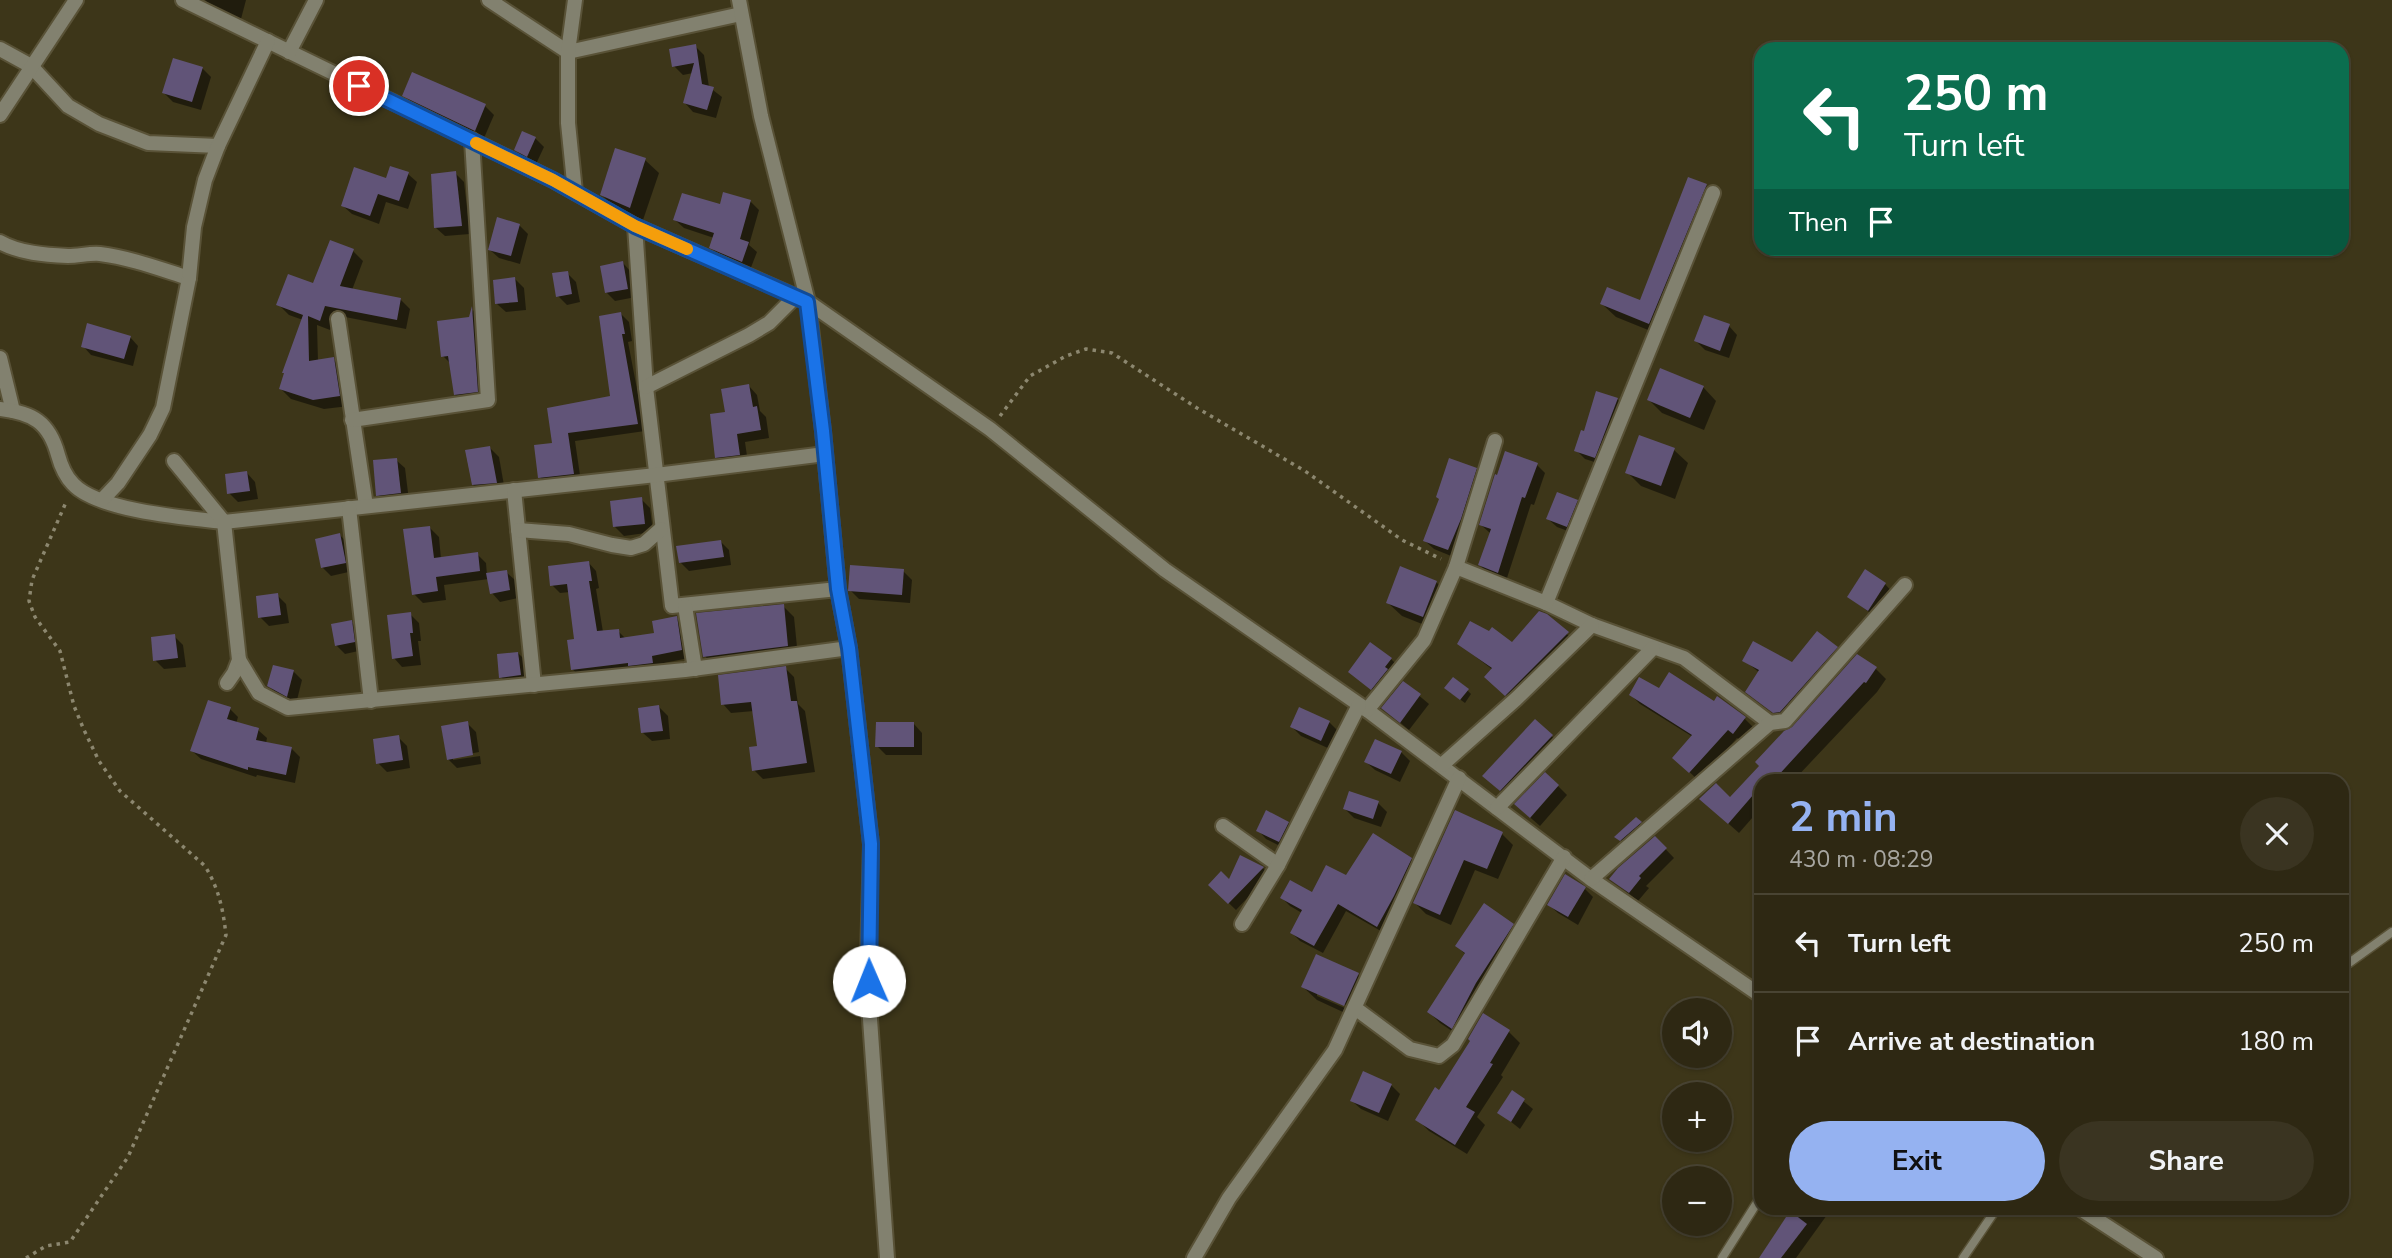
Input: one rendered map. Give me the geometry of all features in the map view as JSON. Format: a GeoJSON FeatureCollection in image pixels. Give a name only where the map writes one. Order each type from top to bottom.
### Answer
{"type":"FeatureCollection","features":[{"type":"Feature","properties":{"kind":"street"},"geometry":{"type":"LineString","coordinates":[[0,115],[76,0]]}},
{"type":"Feature","properties":{"kind":"street"},"geometry":{"type":"LineString","coordinates":[[183,0],[472,140],[635,226],[801,300],[990,429],[1165,570],[1442,765],[1591,879],[1754,991]]}},
{"type":"Feature","properties":{"kind":"street"},"geometry":{"type":"LineString","coordinates":[[289,52],[316,0]]}},
{"type":"Feature","properties":{"kind":"street"},"geometry":{"type":"LineString","coordinates":[[489,0],[568,52],[740,7],[801,300],[825,454],[838,589],[849,648],[871,844],[869,1005],[887,1258]]}},
{"type":"Feature","properties":{"kind":"street"},"geometry":{"type":"LineString","coordinates":[[575,0],[568,52],[568,123],[575,192]]}},
{"type":"Feature","properties":{"kind":"street"},"geometry":{"type":"LineString","coordinates":[[102,500],[118,483],[150,435],[163,408],[189,278],[194,227],[205,180],[218,146],[268,41]]}},
{"type":"Feature","properties":{"kind":"street"},"geometry":{"type":"LineString","coordinates":[[0,49],[30,66],[68,106],[99,124],[148,143],[218,146]]}},
{"type":"Feature","properties":{"kind":"street"},"geometry":{"type":"LineString","coordinates":[[352,420],[488,400],[472,140]]}},
{"type":"Feature","properties":{"kind":"street"},"geometry":{"type":"LineString","coordinates":[[1546,603],[1713,193]]}},
{"type":"Feature","properties":{"kind":"street"},"geometry":{"type":"LineString","coordinates":[[635,226],[646,387],[672,606],[838,589]]}},
{"type":"Feature","properties":{"kind":"street"},"geometry":{"type":"LineString","coordinates":[[0,242],[32,252],[70,256],[96,253],[119,257],[189,278]]}},
{"type":"Feature","properties":{"kind":"street"},"geometry":{"type":"LineString","coordinates":[[646,387],[749,335],[801,300]]}},
{"type":"Feature","properties":{"kind":"street"},"geometry":{"type":"LineString","coordinates":[[338,318],[366,506]]}},
{"type":"Feature","properties":{"kind":"street"},"geometry":{"type":"LineString","coordinates":[[0,358],[6,410],[33,418],[45,425],[54,439],[64,472],[74,486],[102,500],[156,515],[224,522],[825,454]]}},
{"type":"Feature","properties":{"kind":"street"},"geometry":{"type":"LineString","coordinates":[[1242,924],[1278,865],[1363,708],[1424,640],[1456,567],[1495,441]]}},
{"type":"Feature","properties":{"kind":"street"},"geometry":{"type":"LineString","coordinates":[[174,461],[224,522],[239,660],[259,693],[288,708],[695,669],[849,648]]}},
{"type":"Feature","properties":{"kind":"street"},"geometry":{"type":"LineString","coordinates":[[514,490],[534,685]]}},
{"type":"Feature","properties":{"kind":"street"},"geometry":{"type":"LineString","coordinates":[[349,508],[371,701]]}},
{"type":"Feature","properties":{"kind":"street"},"geometry":{"type":"LineString","coordinates":[[518,530],[569,534],[631,548],[644,544],[661,529]]}},
{"type":"Feature","properties":{"kind":"street"},"geometry":{"type":"LineString","coordinates":[[1456,567],[1546,603],[1592,625],[1684,658],[1770,723]]}},
{"type":"Feature","properties":{"kind":"street"},"geometry":{"type":"LineString","coordinates":[[1591,879],[1770,723],[1785,721],[1905,585]]}},
{"type":"Feature","properties":{"kind":"street"},"geometry":{"type":"LineString","coordinates":[[685,606],[695,669]]}},
{"type":"Feature","properties":{"kind":"street"},"geometry":{"type":"LineString","coordinates":[[1442,765],[1516,699],[1592,625]]}},
{"type":"Feature","properties":{"kind":"street"},"geometry":{"type":"LineString","coordinates":[[1497,808],[1653,648]]}},
{"type":"Feature","properties":{"kind":"street"},"geometry":{"type":"LineString","coordinates":[[227,683],[239,660]]}},
{"type":"Feature","properties":{"kind":"street"},"geometry":{"type":"LineString","coordinates":[[1194,1258],[1229,1198],[1335,1051],[1459,778]]}},
{"type":"Feature","properties":{"kind":"street"},"geometry":{"type":"LineString","coordinates":[[1223,826],[1278,865]]}},
{"type":"Feature","properties":{"kind":"street"},"geometry":{"type":"LineString","coordinates":[[1355,1007],[1410,1049],[1439,1056],[1453,1045],[1564,858]]}},
{"type":"Feature","properties":{"kind":"street"},"geometry":{"type":"LineString","coordinates":[[2090,1215],[2156,1258]]}},
{"type":"Feature","properties":{"kind":"lane"},"geometry":{"type":"LineString","coordinates":[[2349,963],[2392,932]]}},
{"type":"Feature","properties":{"kind":"lane"},"geometry":{"type":"LineString","coordinates":[[1722,1258],[1754,1207]]}},
{"type":"Feature","properties":{"kind":"lane"},"geometry":{"type":"LineString","coordinates":[[1963,1258],[1992,1215]]}},
{"type":"Feature","properties":{"kind":"path"},"geometry":{"type":"LineString","coordinates":[[990,429],[1030,376],[1066,356],[1086,349],[1112,353],[1197,408],[1305,471],[1402,540],[1456,567]]}},
{"type":"Feature","properties":{"kind":"path"},"geometry":{"type":"LineString","coordinates":[[26,1258],[46,1246],[70,1242],[128,1157],[226,935],[223,902],[205,866],[120,791],[99,761],[74,706],[60,651],[35,617],[30,601],[32,580],[74,486]]}},
{"type":"Feature","properties":{"kind":"building"},"geometry":{"type":"Polygon","coordinates":[[[696,44],[702,84],[714,87],[707,110],[683,103],[694,63],[672,67],[669,49],[696,44]]]}},
{"type":"Feature","properties":{"kind":"building"},"geometry":{"type":"Polygon","coordinates":[[[173,58],[203,67],[192,102],[162,93],[173,58]]]}},
{"type":"Feature","properties":{"kind":"building"},"geometry":{"type":"Polygon","coordinates":[[[412,72],[486,104],[475,131],[402,96],[412,72]]]}},
{"type":"Feature","properties":{"kind":"building"},"geometry":{"type":"Polygon","coordinates":[[[522,131],[536,137],[527,157],[514,150],[522,131]]]}},
{"type":"Feature","properties":{"kind":"building"},"geometry":{"type":"Polygon","coordinates":[[[615,148],[646,158],[630,208],[600,195],[615,148]]]}},
{"type":"Feature","properties":{"kind":"building"},"geometry":{"type":"Polygon","coordinates":[[[390,166],[409,172],[399,201],[378,194],[370,216],[341,206],[354,167],[386,178],[390,166]]]}},
{"type":"Feature","properties":{"kind":"building"},"geometry":{"type":"Polygon","coordinates":[[[456,171],[462,226],[434,228],[431,174],[456,171]]]}},
{"type":"Feature","properties":{"kind":"building"},"geometry":{"type":"Polygon","coordinates":[[[1688,177],[1707,184],[1649,324],[1600,304],[1607,287],[1640,300],[1688,177]]]}},
{"type":"Feature","properties":{"kind":"building"},"geometry":{"type":"Polygon","coordinates":[[[723,192],[751,200],[740,239],[749,242],[742,262],[709,248],[714,233],[673,220],[682,193],[720,204],[723,192]]]}},
{"type":"Feature","properties":{"kind":"building"},"geometry":{"type":"Polygon","coordinates":[[[497,217],[520,224],[511,256],[488,250],[497,217]]]}},
{"type":"Feature","properties":{"kind":"building"},"geometry":{"type":"Polygon","coordinates":[[[330,240],[354,249],[340,286],[401,298],[397,320],[325,306],[320,321],[308,316],[309,361],[334,357],[340,396],[313,400],[279,389],[303,315],[276,305],[288,274],[313,283],[330,240]]]}},
{"type":"Feature","properties":{"kind":"building"},"geometry":{"type":"Polygon","coordinates":[[[623,261],[628,289],[605,293],[600,266],[623,261]]]}},
{"type":"Feature","properties":{"kind":"building"},"geometry":{"type":"Polygon","coordinates":[[[568,271],[572,294],[556,297],[552,273],[568,271]]]}},
{"type":"Feature","properties":{"kind":"building"},"geometry":{"type":"Polygon","coordinates":[[[515,277],[518,302],[495,304],[493,280],[515,277]]]}},
{"type":"Feature","properties":{"kind":"building"},"geometry":{"type":"Polygon","coordinates":[[[472,306],[478,392],[454,395],[448,356],[441,357],[437,321],[469,317],[472,306]]]}},
{"type":"Feature","properties":{"kind":"building"},"geometry":{"type":"Polygon","coordinates":[[[621,312],[625,334],[622,334],[638,424],[568,433],[574,474],[538,478],[534,445],[552,443],[547,408],[610,396],[599,316],[621,312]]]}},
{"type":"Feature","properties":{"kind":"building"},"geometry":{"type":"Polygon","coordinates":[[[1704,315],[1730,324],[1720,351],[1694,341],[1704,315]]]}},
{"type":"Feature","properties":{"kind":"building"},"geometry":{"type":"Polygon","coordinates":[[[87,323],[131,336],[124,359],[81,347],[87,323]]]}},
{"type":"Feature","properties":{"kind":"building"},"geometry":{"type":"Polygon","coordinates":[[[1660,368],[1704,386],[1690,418],[1647,400],[1660,368]]]}},
{"type":"Feature","properties":{"kind":"building"},"geometry":{"type":"Polygon","coordinates":[[[749,384],[753,407],[757,406],[761,430],[737,434],[740,455],[715,458],[710,414],[725,412],[721,389],[749,384]]]}},
{"type":"Feature","properties":{"kind":"building"},"geometry":{"type":"Polygon","coordinates":[[[1596,391],[1618,398],[1595,458],[1574,451],[1581,430],[1584,431],[1596,391]]]}},
{"type":"Feature","properties":{"kind":"building"},"geometry":{"type":"Polygon","coordinates":[[[1639,435],[1675,448],[1661,486],[1625,473],[1639,435]]]}},
{"type":"Feature","properties":{"kind":"building"},"geometry":{"type":"Polygon","coordinates":[[[490,446],[497,483],[472,485],[465,450],[490,446]]]}},
{"type":"Feature","properties":{"kind":"building"},"geometry":{"type":"Polygon","coordinates":[[[1505,451],[1538,463],[1525,498],[1522,497],[1498,573],[1478,565],[1491,529],[1479,525],[1505,451]]]}},
{"type":"Feature","properties":{"kind":"building"},"geometry":{"type":"Polygon","coordinates":[[[397,458],[401,493],[376,496],[373,460],[397,458]]]}},
{"type":"Feature","properties":{"kind":"building"},"geometry":{"type":"Polygon","coordinates":[[[1449,458],[1477,468],[1448,550],[1423,541],[1439,499],[1436,497],[1449,458]]]}},
{"type":"Feature","properties":{"kind":"building"},"geometry":{"type":"Polygon","coordinates":[[[247,471],[250,491],[227,494],[225,474],[247,471]]]}},
{"type":"Feature","properties":{"kind":"building"},"geometry":{"type":"Polygon","coordinates":[[[1557,492],[1578,500],[1567,527],[1546,519],[1557,492]]]}},
{"type":"Feature","properties":{"kind":"building"},"geometry":{"type":"Polygon","coordinates":[[[642,497],[645,524],[613,527],[610,501],[642,497]]]}},
{"type":"Feature","properties":{"kind":"building"},"geometry":{"type":"Polygon","coordinates":[[[430,526],[434,558],[478,552],[480,571],[436,577],[438,591],[412,595],[403,529],[430,526]]]}},
{"type":"Feature","properties":{"kind":"building"},"geometry":{"type":"Polygon","coordinates":[[[340,533],[346,563],[321,568],[315,539],[340,533]]]}},
{"type":"Feature","properties":{"kind":"building"},"geometry":{"type":"Polygon","coordinates":[[[721,540],[724,557],[679,563],[676,546],[721,540]]]}},
{"type":"Feature","properties":{"kind":"building"},"geometry":{"type":"Polygon","coordinates":[[[589,561],[592,581],[589,581],[597,631],[619,629],[620,638],[654,633],[652,621],[677,616],[682,650],[652,656],[653,663],[628,666],[628,663],[571,670],[567,640],[574,639],[567,584],[550,586],[548,566],[589,561]]]}},
{"type":"Feature","properties":{"kind":"building"},"geometry":{"type":"Polygon","coordinates":[[[850,565],[904,569],[902,595],[848,591],[850,565]]]}},
{"type":"Feature","properties":{"kind":"building"},"geometry":{"type":"Polygon","coordinates":[[[1400,566],[1437,581],[1423,617],[1386,603],[1400,566]]]}},
{"type":"Feature","properties":{"kind":"building"},"geometry":{"type":"Polygon","coordinates":[[[1865,569],[1886,583],[1868,611],[1847,597],[1865,569]]]}},
{"type":"Feature","properties":{"kind":"building"},"geometry":{"type":"Polygon","coordinates":[[[507,570],[510,590],[490,594],[486,573],[507,570]]]}},
{"type":"Feature","properties":{"kind":"building"},"geometry":{"type":"Polygon","coordinates":[[[278,593],[281,615],[258,618],[256,596],[278,593]]]}},
{"type":"Feature","properties":{"kind":"building"},"geometry":{"type":"Polygon","coordinates":[[[784,604],[788,646],[703,657],[696,613],[784,604]]]}},
{"type":"Feature","properties":{"kind":"building"},"geometry":{"type":"Polygon","coordinates":[[[1539,611],[1547,614],[1569,632],[1505,696],[1484,677],[1492,668],[1457,644],[1470,621],[1489,631],[1492,627],[1512,642],[1539,611]]]}},
{"type":"Feature","properties":{"kind":"building"},"geometry":{"type":"Polygon","coordinates":[[[411,612],[413,656],[392,659],[387,615],[411,612]]]}},
{"type":"Feature","properties":{"kind":"building"},"geometry":{"type":"Polygon","coordinates":[[[352,620],[355,642],[335,646],[331,624],[352,620]]]}},
{"type":"Feature","properties":{"kind":"building"},"geometry":{"type":"Polygon","coordinates":[[[1817,631],[1838,647],[1780,712],[1773,713],[1745,692],[1759,670],[1742,661],[1753,641],[1792,662],[1817,631]]]}},
{"type":"Feature","properties":{"kind":"building"},"geometry":{"type":"Polygon","coordinates":[[[175,634],[178,658],[153,661],[151,637],[175,634]]]}},
{"type":"Feature","properties":{"kind":"building"},"geometry":{"type":"Polygon","coordinates":[[[1370,642],[1392,658],[1385,667],[1388,669],[1371,690],[1348,672],[1370,642]]]}},
{"type":"Feature","properties":{"kind":"building"},"geometry":{"type":"Polygon","coordinates":[[[518,652],[521,675],[499,678],[497,654],[518,652]]]}},
{"type":"Feature","properties":{"kind":"building"},"geometry":{"type":"Polygon","coordinates":[[[1857,654],[1877,667],[1866,683],[1864,682],[1780,774],[1754,774],[1754,794],[1728,824],[1699,799],[1716,783],[1730,797],[1759,766],[1755,762],[1784,731],[1792,727],[1857,654]]]}},
{"type":"Feature","properties":{"kind":"building"},"geometry":{"type":"Polygon","coordinates":[[[273,665],[294,670],[287,697],[267,686],[273,665]]]}},
{"type":"Feature","properties":{"kind":"building"},"geometry":{"type":"Polygon","coordinates":[[[786,666],[791,701],[797,701],[807,763],[752,771],[749,747],[757,746],[751,702],[721,705],[718,675],[786,666]]]}},
{"type":"Feature","properties":{"kind":"building"},"geometry":{"type":"Polygon","coordinates":[[[1669,672],[1714,701],[1717,696],[1746,717],[1733,734],[1728,730],[1689,773],[1672,758],[1692,735],[1629,695],[1639,677],[1659,688],[1669,672]]]}},
{"type":"Feature","properties":{"kind":"building"},"geometry":{"type":"Polygon","coordinates":[[[1453,677],[1469,689],[1460,700],[1444,688],[1453,677]]]}},
{"type":"Feature","properties":{"kind":"building"},"geometry":{"type":"Polygon","coordinates":[[[1403,681],[1421,694],[1400,723],[1381,708],[1403,681]]]}},
{"type":"Feature","properties":{"kind":"building"},"geometry":{"type":"Polygon","coordinates":[[[208,700],[231,707],[227,719],[259,728],[256,740],[292,747],[286,775],[248,767],[248,770],[190,751],[208,700]]]}},
{"type":"Feature","properties":{"kind":"building"},"geometry":{"type":"Polygon","coordinates":[[[659,705],[663,731],[641,733],[638,708],[659,705]]]}},
{"type":"Feature","properties":{"kind":"building"},"geometry":{"type":"Polygon","coordinates":[[[1299,707],[1330,721],[1321,741],[1290,727],[1299,707]]]}},
{"type":"Feature","properties":{"kind":"building"},"geometry":{"type":"Polygon","coordinates":[[[1535,719],[1553,735],[1500,791],[1482,776],[1535,719]]]}},
{"type":"Feature","properties":{"kind":"building"},"geometry":{"type":"Polygon","coordinates":[[[468,721],[473,755],[447,760],[441,726],[468,721]]]}},
{"type":"Feature","properties":{"kind":"building"},"geometry":{"type":"Polygon","coordinates":[[[876,722],[914,722],[914,747],[875,747],[876,722]]]}},
{"type":"Feature","properties":{"kind":"building"},"geometry":{"type":"Polygon","coordinates":[[[399,735],[403,760],[376,764],[373,739],[399,735]]]}},
{"type":"Feature","properties":{"kind":"building"},"geometry":{"type":"Polygon","coordinates":[[[1375,739],[1402,751],[1391,774],[1364,762],[1375,739]]]}},
{"type":"Feature","properties":{"kind":"building"},"geometry":{"type":"Polygon","coordinates":[[[1545,772],[1559,785],[1530,818],[1514,804],[1545,772]]]}},
{"type":"Feature","properties":{"kind":"building"},"geometry":{"type":"Polygon","coordinates":[[[1349,791],[1379,801],[1373,819],[1343,809],[1349,791]]]}},
{"type":"Feature","properties":{"kind":"building"},"geometry":{"type":"Polygon","coordinates":[[[1266,810],[1289,822],[1279,842],[1256,831],[1266,810]]]}},
{"type":"Feature","properties":{"kind":"building"},"geometry":{"type":"Polygon","coordinates":[[[1455,810],[1503,832],[1487,869],[1464,860],[1440,915],[1413,903],[1455,810]]]}},
{"type":"Feature","properties":{"kind":"building"},"geometry":{"type":"Polygon","coordinates":[[[1636,817],[1642,822],[1620,841],[1614,837],[1636,817]]]}},
{"type":"Feature","properties":{"kind":"building"},"geometry":{"type":"Polygon","coordinates":[[[1373,833],[1412,858],[1377,927],[1338,904],[1314,946],[1290,933],[1302,910],[1280,898],[1290,880],[1312,892],[1326,865],[1346,875],[1373,833]]]}},
{"type":"Feature","properties":{"kind":"building"},"geometry":{"type":"Polygon","coordinates":[[[1655,836],[1667,848],[1639,876],[1641,878],[1629,893],[1609,879],[1618,868],[1655,836]]]}},
{"type":"Feature","properties":{"kind":"building"},"geometry":{"type":"Polygon","coordinates":[[[1240,855],[1264,867],[1228,904],[1208,885],[1221,871],[1229,879],[1240,855]]]}},
{"type":"Feature","properties":{"kind":"building"},"geometry":{"type":"Polygon","coordinates":[[[1565,874],[1586,887],[1568,917],[1547,905],[1565,874]]]}},
{"type":"Feature","properties":{"kind":"building"},"geometry":{"type":"Polygon","coordinates":[[[1484,903],[1514,924],[1476,983],[1452,1029],[1427,1012],[1465,953],[1455,946],[1484,903]]]}},
{"type":"Feature","properties":{"kind":"building"},"geometry":{"type":"Polygon","coordinates":[[[1316,954],[1359,973],[1344,1006],[1301,987],[1316,954]]]}},
{"type":"Feature","properties":{"kind":"building"},"geometry":{"type":"Polygon","coordinates":[[[1483,1013],[1510,1030],[1490,1063],[1493,1064],[1466,1107],[1475,1112],[1455,1145],[1415,1120],[1435,1087],[1439,1090],[1470,1041],[1468,1039],[1483,1013]]]}},
{"type":"Feature","properties":{"kind":"building"},"geometry":{"type":"Polygon","coordinates":[[[1363,1071],[1392,1084],[1379,1113],[1350,1101],[1363,1071]]]}},
{"type":"Feature","properties":{"kind":"building"},"geometry":{"type":"Polygon","coordinates":[[[1512,1090],[1525,1099],[1511,1122],[1497,1113],[1512,1090]]]}},
{"type":"Feature","properties":{"kind":"building"},"geometry":{"type":"Polygon","coordinates":[[[1787,1215],[1795,1215],[1807,1224],[1781,1258],[1759,1258],[1787,1215]]]}},
{"type":"Feature","properties":{"kind":"slow traffic"},"geometry":{"type":"LineString","coordinates":[[476,143],[553,180],[635,226],[687,249]]}},
{"type":"Feature","properties":{"kind":"route"},"geometry":{"type":"LineString","coordinates":[[359,86],[553,180],[635,226],[807,302],[838,589],[849,648],[871,844],[869,981]]}}]}
